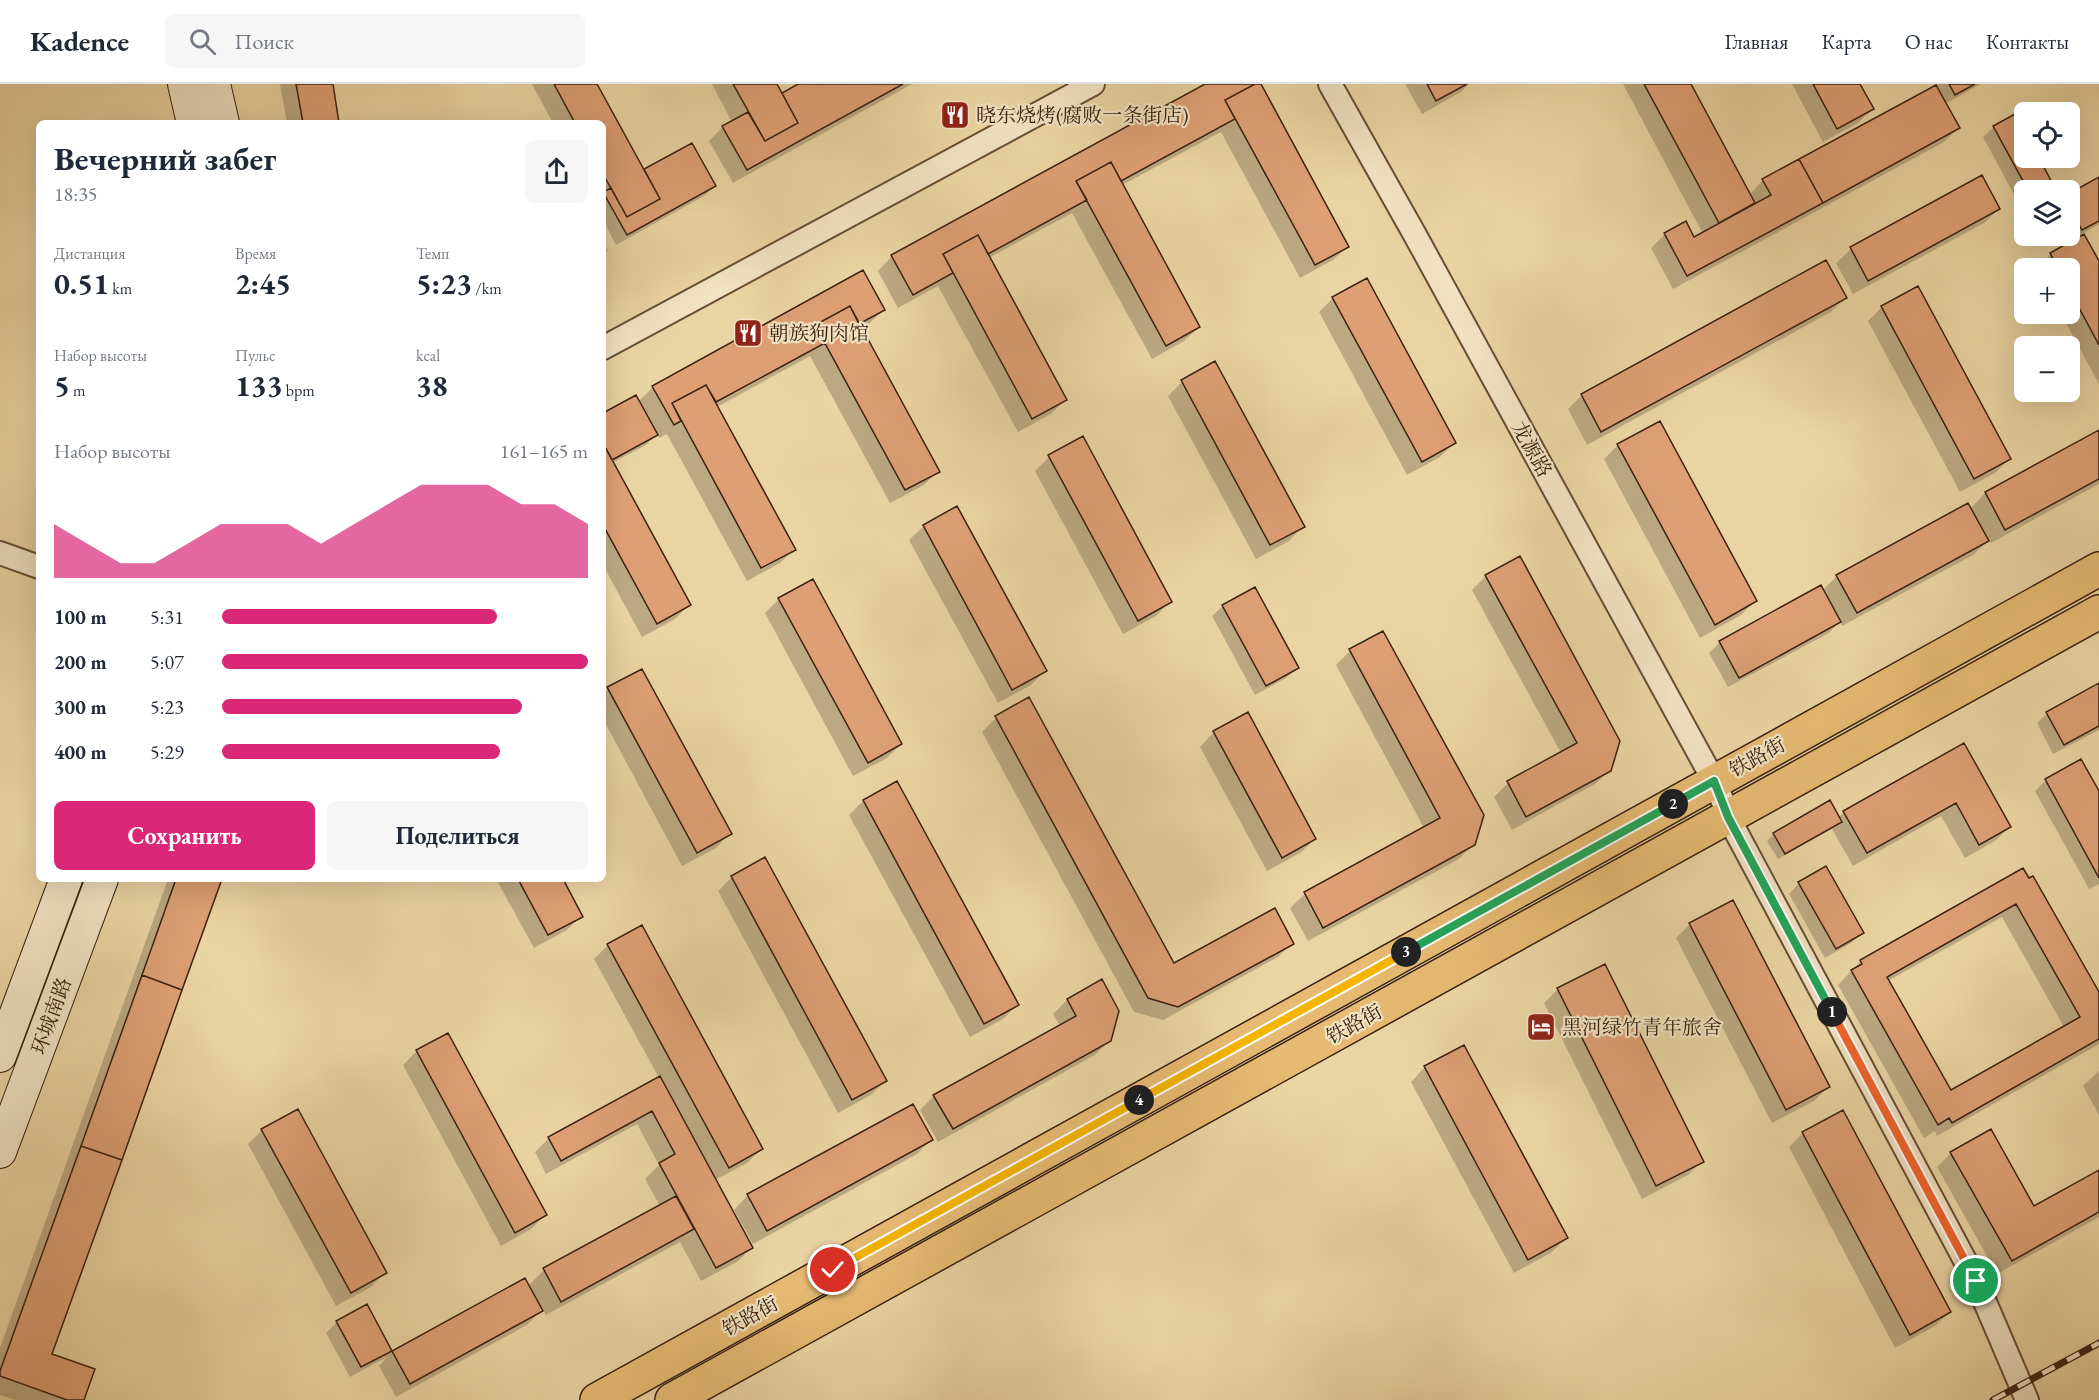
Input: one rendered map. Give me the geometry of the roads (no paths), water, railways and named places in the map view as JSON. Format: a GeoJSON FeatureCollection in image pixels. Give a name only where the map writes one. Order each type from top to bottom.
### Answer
{"type":"FeatureCollection","features":[{"type":"Feature","properties":{"kind":"main road"},"geometry":{"type":"LineString","coordinates":[[184,84],[192,120]]}},
{"type":"Feature","properties":{"kind":"main road"},"geometry":{"type":"LineString","coordinates":[[214,84],[222,120]]}},
{"type":"Feature","properties":{"kind":"main road","name":"铁路街"},"geometry":{"type":"LineString","coordinates":[[597,1400],[2099,569]]}},
{"type":"Feature","properties":{"kind":"main road","name":"铁路街"},"geometry":{"type":"LineString","coordinates":[[672,1400],[2099,612]]}},
{"type":"Feature","properties":{"kind":"main road","name":"环城南路"},"geometry":{"type":"LineString","coordinates":[[0,1056],[65,882]]}},
{"type":"Feature","properties":{"kind":"main road","name":"环城南路"},"geometry":{"type":"LineString","coordinates":[[0,1152],[101,882]]}},
{"type":"Feature","properties":{"kind":"street"},"geometry":{"type":"LineString","coordinates":[[606,346],[1094,84]]}},
{"type":"Feature","properties":{"kind":"street","name":"龙源路"},"geometry":{"type":"LineString","coordinates":[[1330,84],[1714,781],[1728,817],[1976,1281],[2027,1400]]}},
{"type":"Feature","properties":{"kind":"street"},"geometry":{"type":"LineString","coordinates":[[0,553],[36,566]]}},
{"type":"Feature","properties":{"kind":"railway"},"geometry":{"type":"LineString","coordinates":[[1993,1400],[2099,1343]]}},
{"type":"Feature","properties":{"kind":"place","name":"晓东烧烤(腐败一条街店)"},"geometry":{"type":"Point","coordinates":[955,115]}},
{"type":"Feature","properties":{"kind":"place","name":"朝族狗肉馆"},"geometry":{"type":"Point","coordinates":[748,333]}},
{"type":"Feature","properties":{"kind":"place","name":"黑河绿竹青年旅舍"},"geometry":{"type":"Point","coordinates":[1541,1027]}}]}
